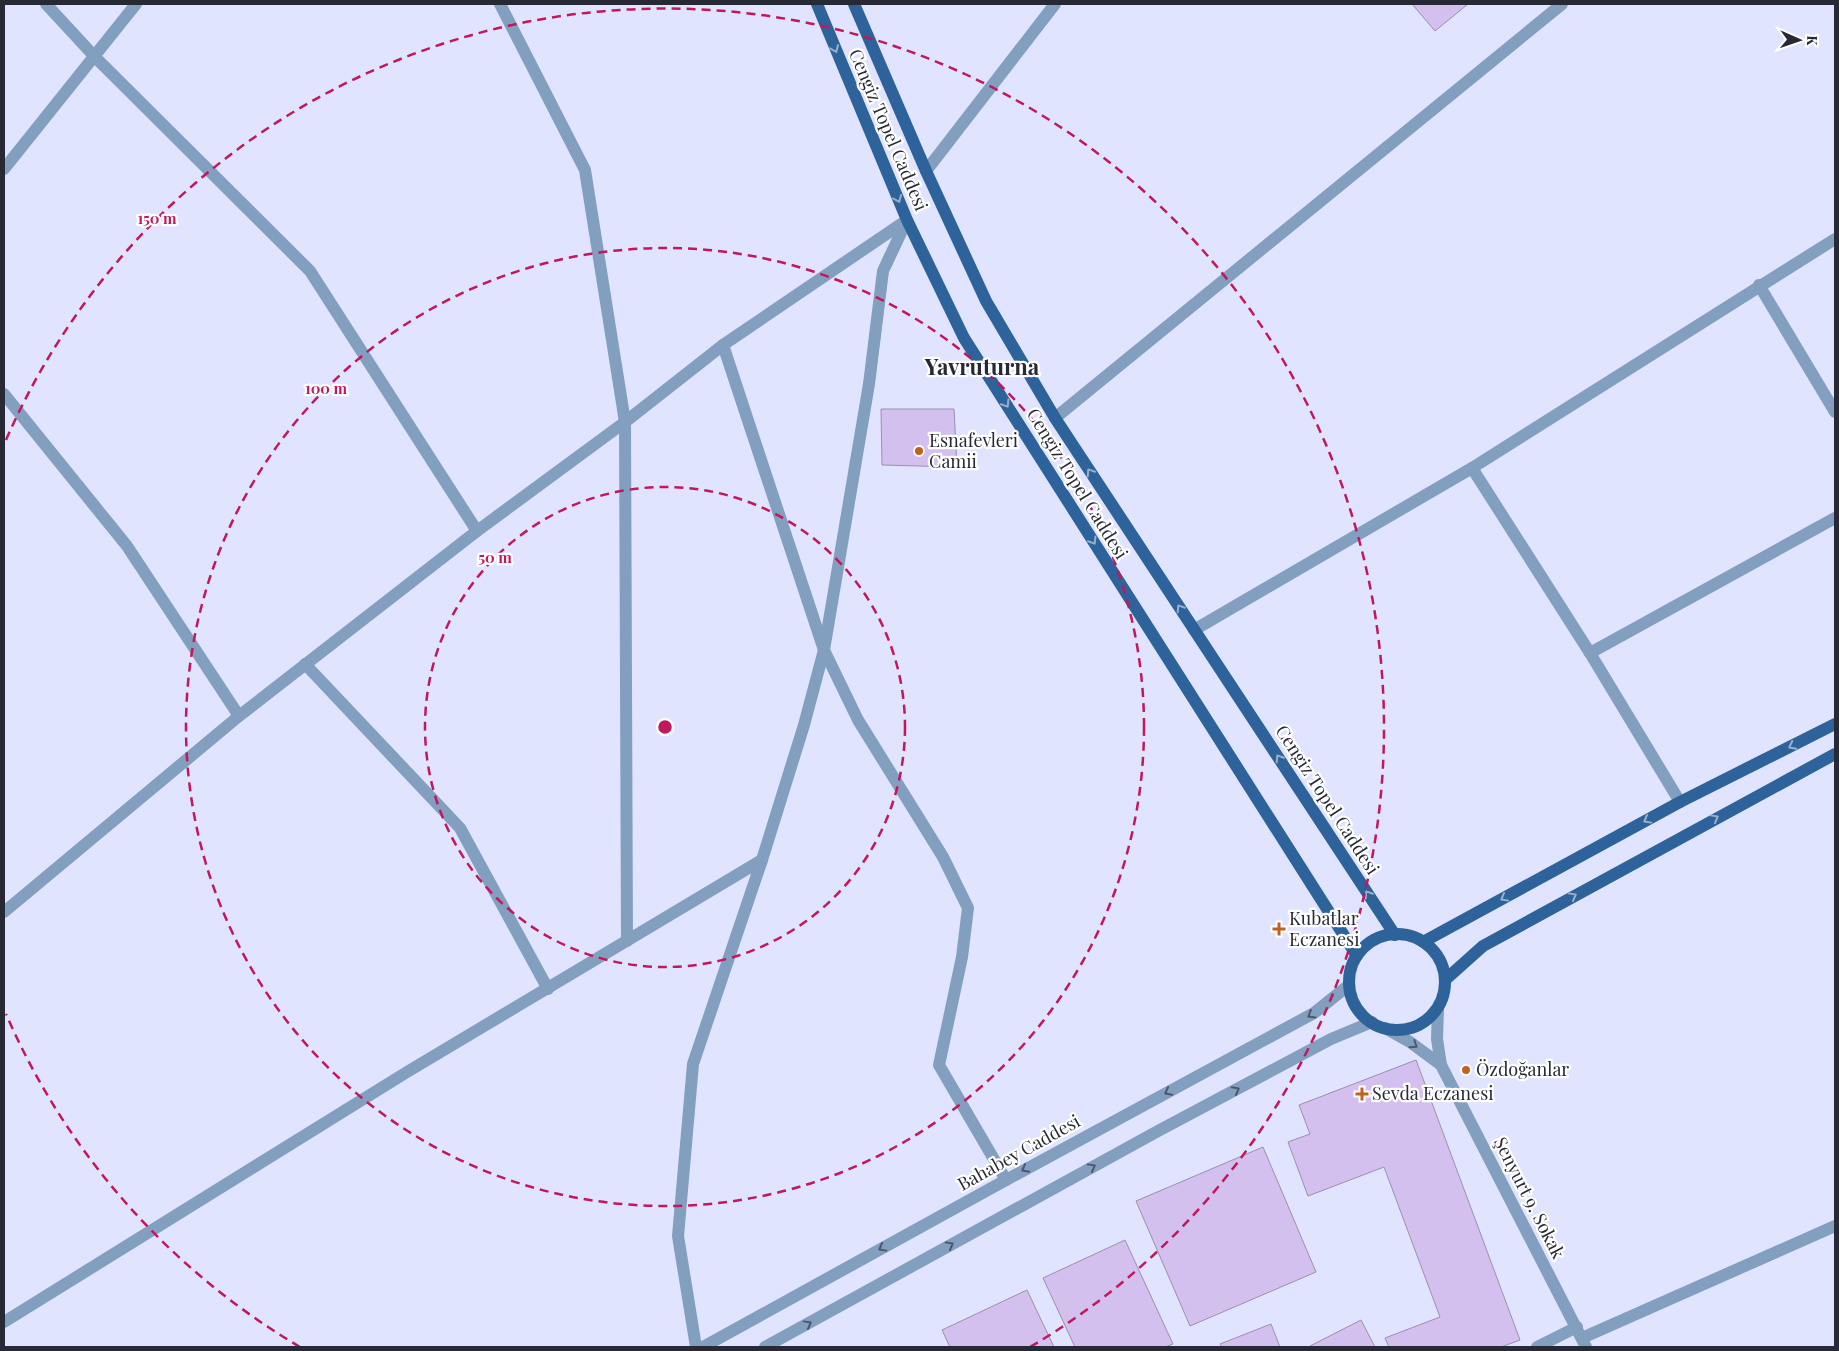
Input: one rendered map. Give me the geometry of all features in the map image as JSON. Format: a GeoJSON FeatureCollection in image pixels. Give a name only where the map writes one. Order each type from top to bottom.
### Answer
{"type":"FeatureCollection","features":[{"type":"Feature","properties":{"kind":"main road","name":"Cengiz Topel Caddesi"},"geometry":{"type":"LineString","coordinates":[[817,4],[906,220],[964,338],[1357,956]]}},
{"type":"Feature","properties":{"kind":"main road","name":"Cengiz Topel Caddesi"},"geometry":{"type":"LineString","coordinates":[[854,4],[926,170],[986,301],[1055,418],[1394,934]]}},
{"type":"Feature","properties":{"kind":"main road"},"geometry":{"type":"LineString","coordinates":[[1423,942],[1680,802],[1835,724]]}},
{"type":"Feature","properties":{"kind":"main road"},"geometry":{"type":"LineString","coordinates":[[1445,980],[1483,946],[1835,754]]}},
{"type":"Feature","properties":{"kind":"main road"},"geometry":{"type":"LineString","coordinates":[[1394,934],[1409,936],[1423,942],[1434,952],[1442,965],[1445,980],[1438,1009],[1414,1028],[1400,1030],[1385,1028],[1372,1022],[1360,1012],[1352,1000],[1349,985],[1351,970],[1357,956],[1367,945],[1380,938],[1394,934]]}},
{"type":"Feature","properties":{"kind":"street"},"geometry":{"type":"LineString","coordinates":[[46,4],[95,57],[310,271],[477,532]]}},
{"type":"Feature","properties":{"kind":"street"},"geometry":{"type":"LineString","coordinates":[[4,168],[136,4]]}},
{"type":"Feature","properties":{"kind":"street"},"geometry":{"type":"LineString","coordinates":[[500,4],[586,170],[625,422],[627,941]]}},
{"type":"Feature","properties":{"kind":"street"},"geometry":{"type":"LineString","coordinates":[[926,170],[1055,4]]}},
{"type":"Feature","properties":{"kind":"street"},"geometry":{"type":"LineString","coordinates":[[1055,418],[1562,4]]}},
{"type":"Feature","properties":{"kind":"street"},"geometry":{"type":"LineString","coordinates":[[4,912],[239,716],[477,532],[625,422],[723,346],[906,220]]}},
{"type":"Feature","properties":{"kind":"street"},"geometry":{"type":"LineString","coordinates":[[696,1347],[678,1236],[693,1064],[762,860],[804,725],[824,650],[869,384],[883,271],[906,220]]}},
{"type":"Feature","properties":{"kind":"street"},"geometry":{"type":"LineString","coordinates":[[1194,630],[1472,468],[1759,285],[1835,239]]}},
{"type":"Feature","properties":{"kind":"street"},"geometry":{"type":"LineString","coordinates":[[1759,285],[1835,412]]}},
{"type":"Feature","properties":{"kind":"street"},"geometry":{"type":"LineString","coordinates":[[723,346],[824,650],[858,720],[943,857],[968,908],[962,957],[939,1065],[1006,1180]]}},
{"type":"Feature","properties":{"kind":"street"},"geometry":{"type":"LineString","coordinates":[[4,394],[126,546],[239,716]]}},
{"type":"Feature","properties":{"kind":"street"},"geometry":{"type":"LineString","coordinates":[[1472,468],[1590,653],[1680,802]]}},
{"type":"Feature","properties":{"kind":"street"},"geometry":{"type":"LineString","coordinates":[[1590,653],[1835,518]]}},
{"type":"Feature","properties":{"kind":"street"},"geometry":{"type":"LineString","coordinates":[[305,664],[460,828],[548,989]]}},
{"type":"Feature","properties":{"kind":"street"},"geometry":{"type":"LineString","coordinates":[[4,1322],[407,1072],[762,860]]}},
{"type":"Feature","properties":{"kind":"street","name":"Bahabey Caddesi"},"geometry":{"type":"LineString","coordinates":[[703,1347],[1314,1013],[1349,985]]}},
{"type":"Feature","properties":{"kind":"street"},"geometry":{"type":"LineString","coordinates":[[1438,1009],[1437,1032],[1440,1065]]}},
{"type":"Feature","properties":{"kind":"street"},"geometry":{"type":"LineString","coordinates":[[765,1347],[1158,1131],[1331,1039],[1372,1022]]}},
{"type":"Feature","properties":{"kind":"street"},"geometry":{"type":"LineString","coordinates":[[1385,1028],[1410,1042],[1440,1065]]}},
{"type":"Feature","properties":{"kind":"street","name":"Şenyurt 9. Sokak"},"geometry":{"type":"LineString","coordinates":[[1440,1065],[1582,1337]]}},
{"type":"Feature","properties":{"kind":"street"},"geometry":{"type":"LineString","coordinates":[[1537,1347],[1582,1337],[1835,1226]]}},
{"type":"Feature","properties":{"kind":"building"},"geometry":{"type":"Polygon","coordinates":[[[1412,4],[1468,4],[1435,31],[1412,4]]]}},
{"type":"Feature","properties":{"kind":"building","name":"Esnafevleri Camii"},"geometry":{"type":"Polygon","coordinates":[[[881,409],[954,409],[957,467],[882,465],[881,409]]]}},
{"type":"Feature","properties":{"kind":"building"},"geometry":{"type":"Polygon","coordinates":[[[1416,1060],[1520,1340],[1501,1347],[1389,1347],[1385,1338],[1440,1317],[1384,1167],[1308,1196],[1288,1142],[1310,1134],[1299,1105],[1416,1060]]]}},
{"type":"Feature","properties":{"kind":"building"},"geometry":{"type":"Polygon","coordinates":[[[1263,1147],[1316,1272],[1190,1326],[1136,1201],[1263,1147]]]}},
{"type":"Feature","properties":{"kind":"building"},"geometry":{"type":"Polygon","coordinates":[[[1125,1240],[1173,1344],[1165,1347],[1075,1347],[1043,1278],[1125,1240]]]}},
{"type":"Feature","properties":{"kind":"building"},"geometry":{"type":"Polygon","coordinates":[[[1027,1290],[1054,1347],[950,1347],[942,1330],[1027,1290]]]}},
{"type":"Feature","properties":{"kind":"building"},"geometry":{"type":"Polygon","coordinates":[[[1361,1320],[1375,1347],[1310,1347],[1310,1346],[1361,1320]]]}},
{"type":"Feature","properties":{"kind":"building"},"geometry":{"type":"Polygon","coordinates":[[[1271,1324],[1280,1347],[1222,1347],[1220,1344],[1271,1324]]]}},
{"type":"Feature","properties":{"kind":"place","name":"Esnafevleri Camii"},"geometry":{"type":"Point","coordinates":[919,451]}},
{"type":"Feature","properties":{"kind":"place","name":"Kubatlar Eczanesi"},"geometry":{"type":"Point","coordinates":[1279,929]}},
{"type":"Feature","properties":{"kind":"place","name":"Özdoğanlar"},"geometry":{"type":"Point","coordinates":[1466,1070]}},
{"type":"Feature","properties":{"kind":"place","name":"Sevda Eczanesi"},"geometry":{"type":"Point","coordinates":[1362,1094]}},
{"type":"Feature","properties":{"kind":"district","name":"Yavruturna"},"geometry":{"type":"Point","coordinates":[982,367]}}]}
